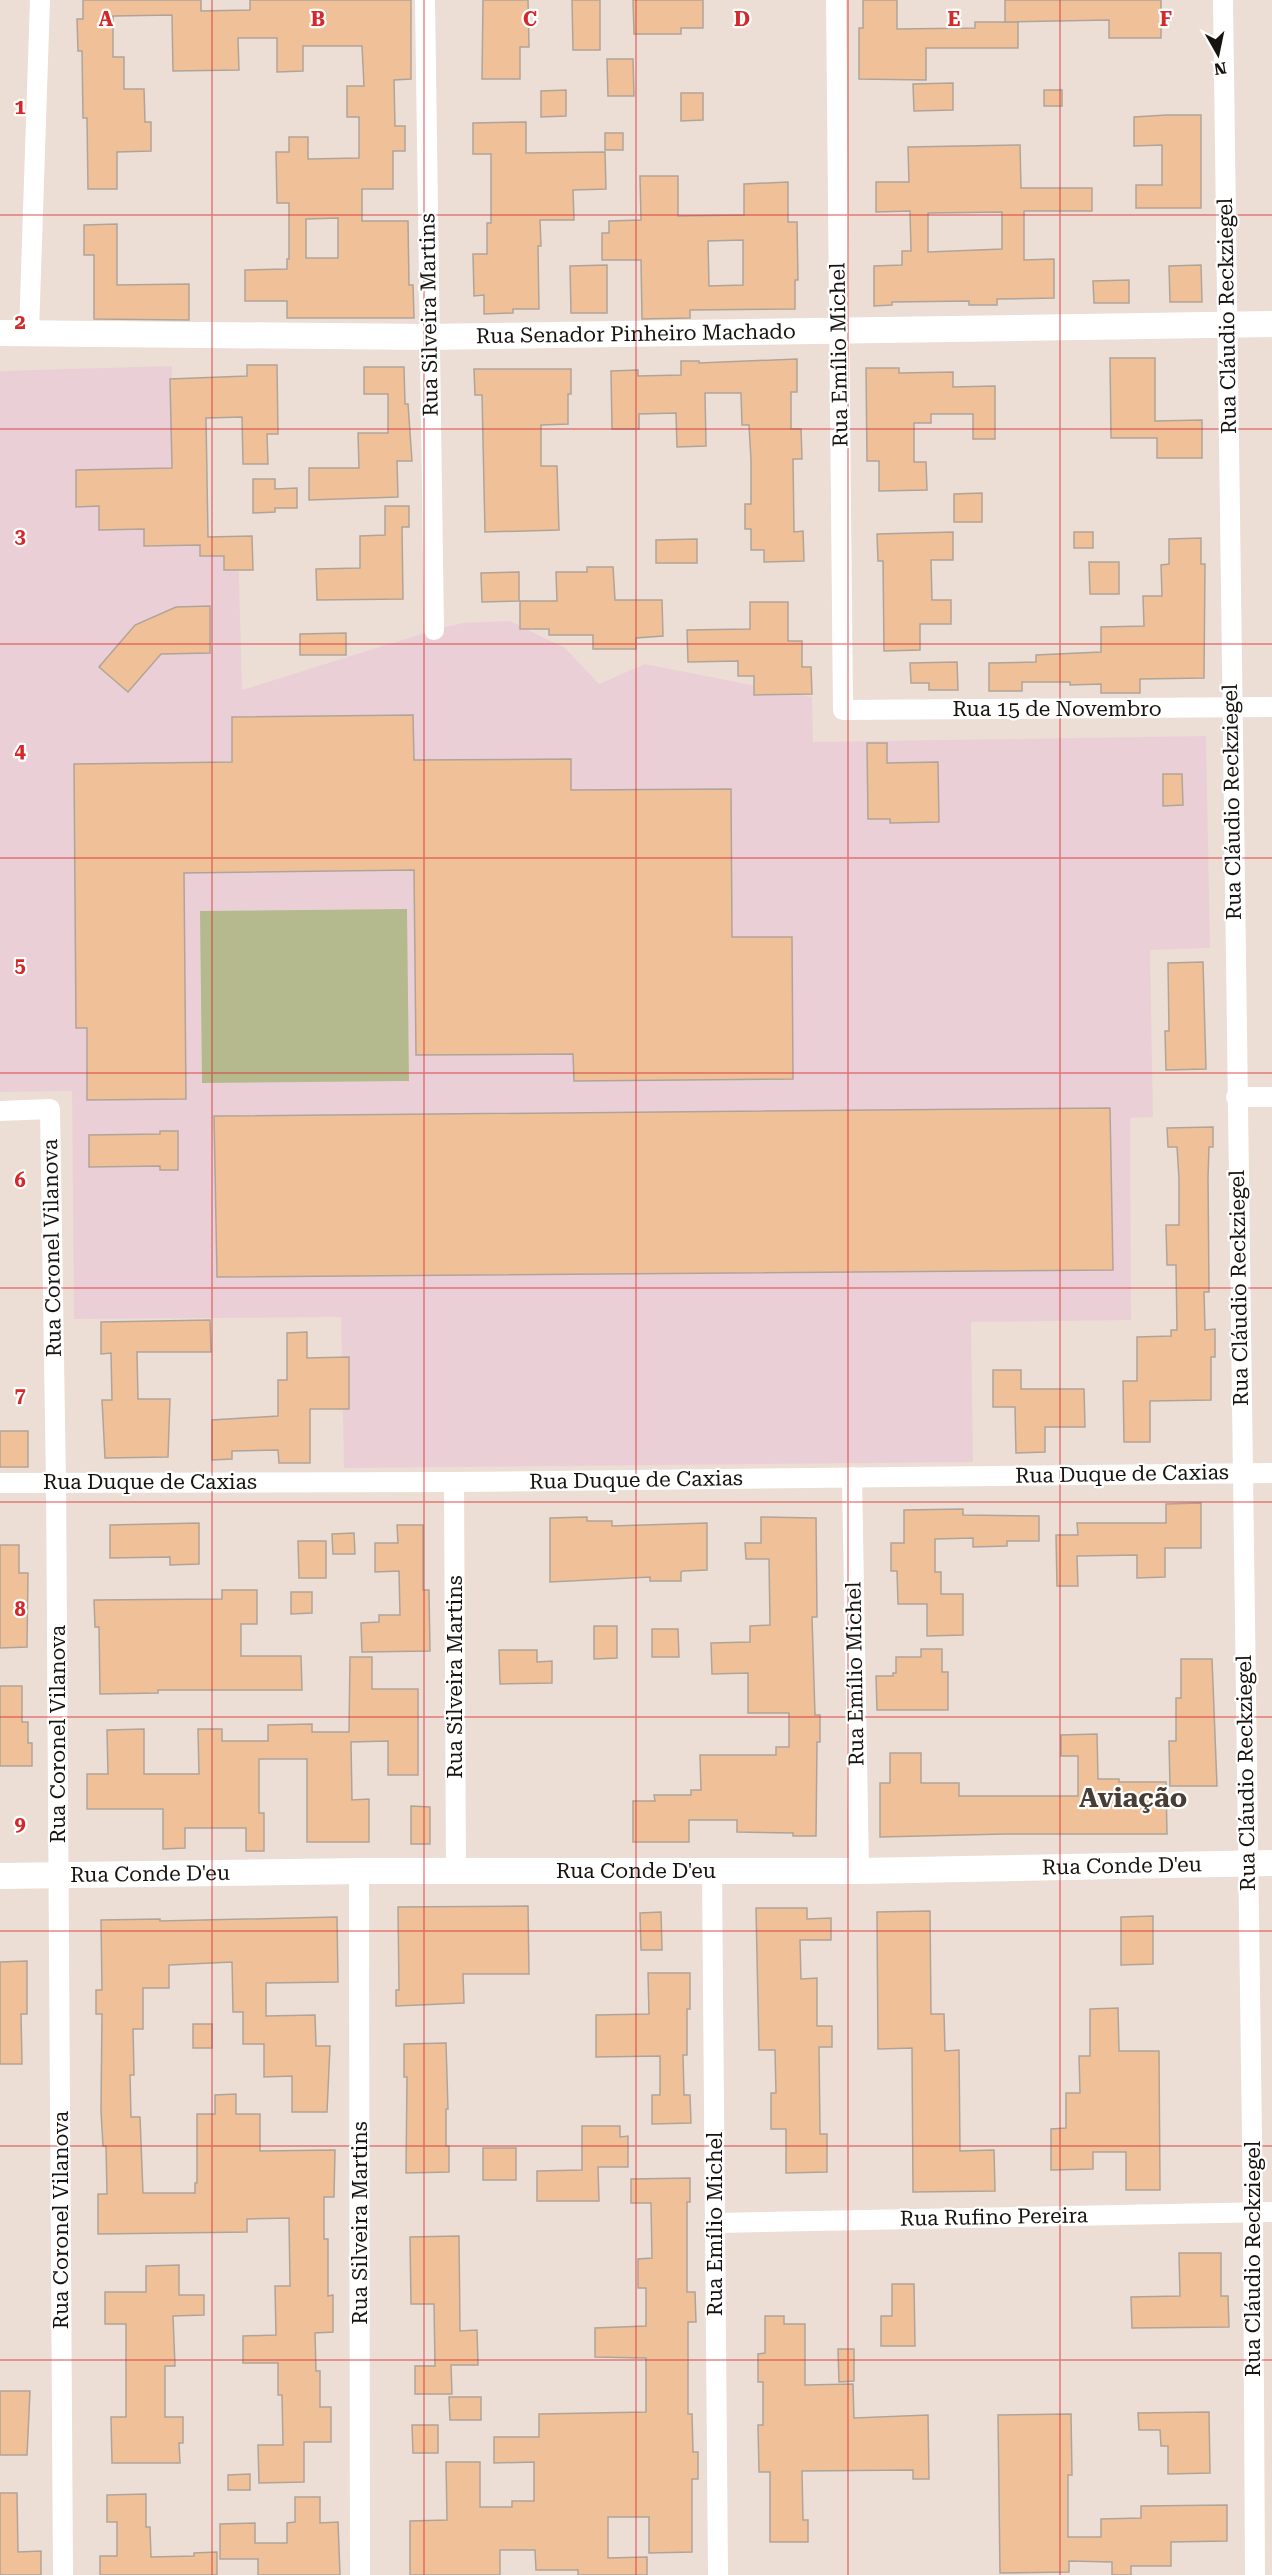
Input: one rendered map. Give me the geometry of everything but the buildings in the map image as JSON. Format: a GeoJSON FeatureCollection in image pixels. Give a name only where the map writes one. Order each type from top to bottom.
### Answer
{"type":"FeatureCollection","features":[{"type":"Feature","properties":{"kind":"street"},"geometry":{"type":"LineString","coordinates":[[29,332],[40,0]]}},
{"type":"Feature","properties":{"kind":"street","name":"Rua Silveira Martins"},"geometry":{"type":"LineString","coordinates":[[425,0],[428,337],[434,630]]}},
{"type":"Feature","properties":{"kind":"street","name":"Rua Emílio Michel"},"geometry":{"type":"LineString","coordinates":[[836,0],[843,710]]}},
{"type":"Feature","properties":{"kind":"street","name":"Rua Cláudio Reckziegel"},"geometry":{"type":"LineString","coordinates":[[1223,0],[1242,1473],[1260,1863],[1262,2212],[1255,2575]]}},
{"type":"Feature","properties":{"kind":"street","name":"Rua Senador Pinheiro Machado"},"geometry":{"type":"LineString","coordinates":[[0,333],[428,337],[1272,324]]}},
{"type":"Feature","properties":{"kind":"street","name":"Rua 15 de Novembro"},"geometry":{"type":"LineString","coordinates":[[843,710],[1272,707]]}},
{"type":"Feature","properties":{"kind":"street"},"geometry":{"type":"LineString","coordinates":[[1236,1098],[1272,1097]]}},
{"type":"Feature","properties":{"kind":"street","name":"Rua Coronel Vilanova"},"geometry":{"type":"LineString","coordinates":[[0,1111],[50,1109],[56,1482],[63,2575]]}},
{"type":"Feature","properties":{"kind":"street","name":"Rua Duque de Caxias"},"geometry":{"type":"LineString","coordinates":[[0,1483],[454,1482],[1272,1473]]}},
{"type":"Feature","properties":{"kind":"street","name":"Rua Emílio Michel"},"geometry":{"type":"LineString","coordinates":[[852,1478],[859,1871]]}},
{"type":"Feature","properties":{"kind":"street","name":"Rua Silveira Martins"},"geometry":{"type":"LineString","coordinates":[[454,1482],[456,1872]]}},
{"type":"Feature","properties":{"kind":"street","name":"Rua Conde D'eu"},"geometry":{"type":"LineString","coordinates":[[0,1876],[359,1872],[712,1873],[1260,1863]]}},
{"type":"Feature","properties":{"kind":"street","name":"Rua Silveira Martins"},"geometry":{"type":"LineString","coordinates":[[359,1872],[360,2575]]}},
{"type":"Feature","properties":{"kind":"street","name":"Rua Emílio Michel"},"geometry":{"type":"LineString","coordinates":[[712,1873],[718,2575]]}},
{"type":"Feature","properties":{"kind":"street","name":"Rua Rufino Pereira"},"geometry":{"type":"LineString","coordinates":[[716,2223],[1262,2212]]}},
{"type":"Feature","properties":{"kind":"shaded area"},"geometry":{"type":"Polygon","coordinates":[[[172,366],[171,539],[238,539],[242,690],[434,630],[462,623],[510,621],[565,648],[599,684],[645,664],[812,697],[813,742],[1206,736],[1210,948],[1150,950],[1153,1117],[1130,1118],[1131,1320],[971,1322],[973,1462],[344,1468],[341,1317],[74,1319],[72,1091],[0,1092],[0,371],[172,366]]]}},
{"type":"Feature","properties":{"kind":"green space"},"geometry":{"type":"Polygon","coordinates":[[[407,909],[409,1081],[202,1083],[200,911],[407,909]]]}},
{"type":"Feature","properties":{"kind":"district","name":"Aviação"},"geometry":{"type":"Point","coordinates":[1133,1798]}}]}
